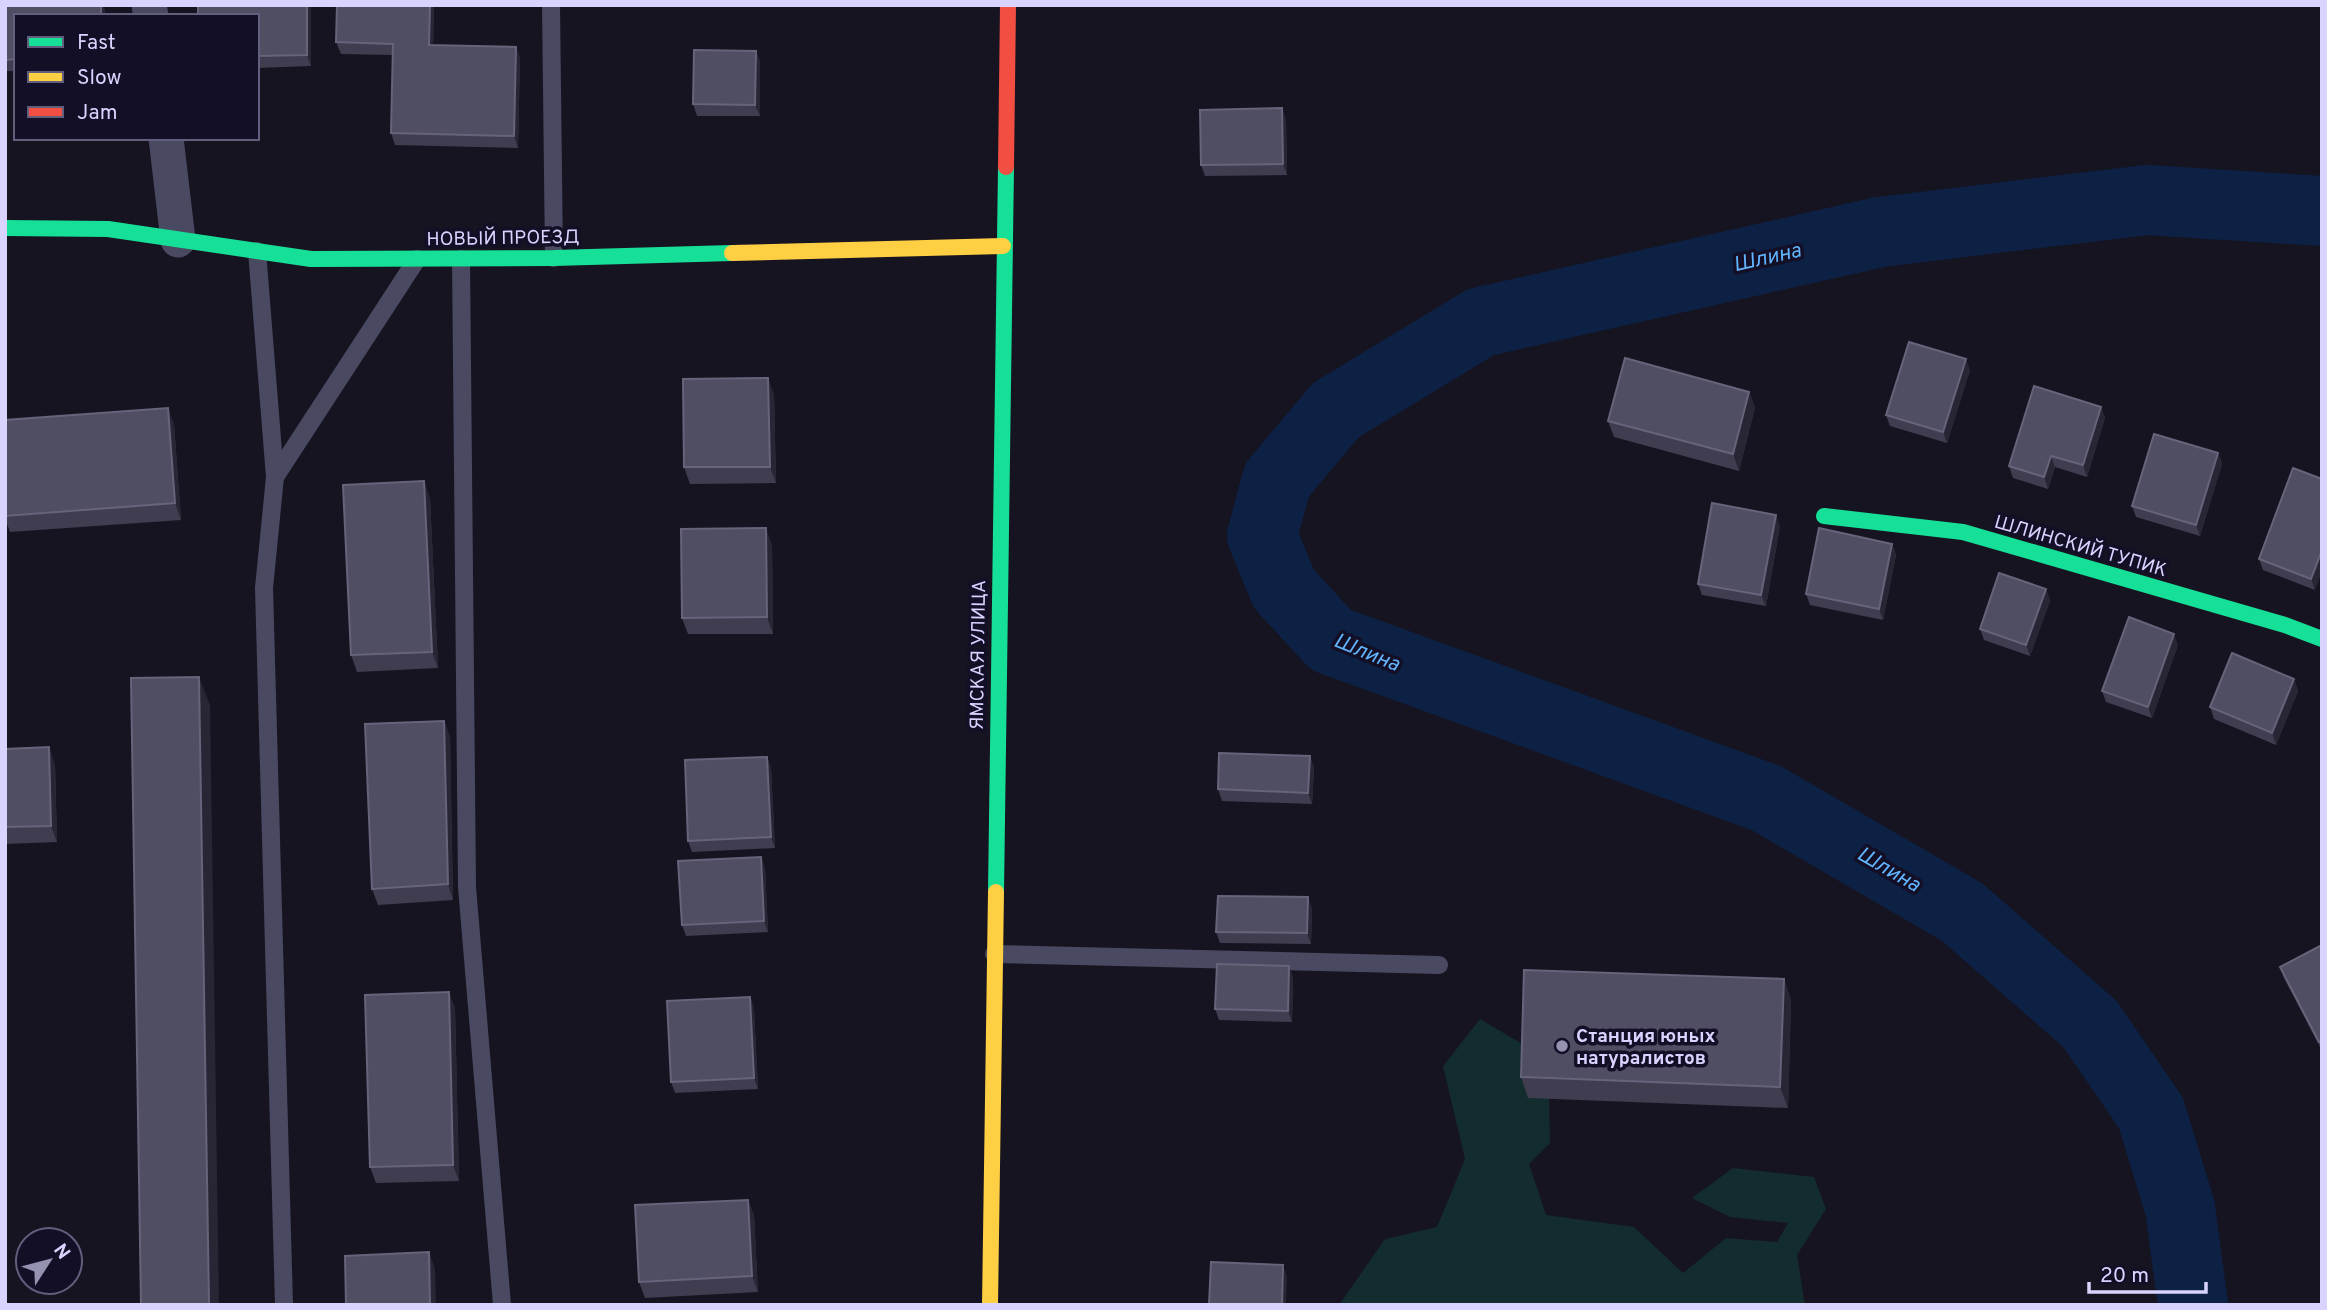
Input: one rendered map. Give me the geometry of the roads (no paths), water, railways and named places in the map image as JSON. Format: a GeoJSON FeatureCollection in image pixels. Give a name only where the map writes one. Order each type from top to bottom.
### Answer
{"type":"FeatureCollection","features":[{"type":"Feature","properties":{"kind":"main road","name":"ЯМСКАЯ УЛИЦА"},"geometry":{"type":"LineString","coordinates":[[990,1305],[1008,5]]}},
{"type":"Feature","properties":{"kind":"main road","name":"НОВЫЙ ПРОЕЗД"},"geometry":{"type":"LineString","coordinates":[[5,228],[108,229],[311,259],[554,258],[1003,246]]}},
{"type":"Feature","properties":{"kind":"main road","name":"ШЛИНСКИЙ ТУПИК"},"geometry":{"type":"LineString","coordinates":[[1824,516],[1962,533],[2285,625],[2322,639]]}},
{"type":"Feature","properties":{"kind":"street"},"geometry":{"type":"LineString","coordinates":[[166,140],[178,240]]}},
{"type":"Feature","properties":{"kind":"lane"},"geometry":{"type":"LineString","coordinates":[[551,5],[554,258]]}},
{"type":"Feature","properties":{"kind":"lane"},"geometry":{"type":"LineString","coordinates":[[257,251],[275,477],[264,588],[284,1305]]}},
{"type":"Feature","properties":{"kind":"lane"},"geometry":{"type":"LineString","coordinates":[[461,258],[467,887],[502,1305]]}},
{"type":"Feature","properties":{"kind":"lane"},"geometry":{"type":"LineString","coordinates":[[275,477],[417,259]]}},
{"type":"Feature","properties":{"kind":"lane"},"geometry":{"type":"LineString","coordinates":[[994,954],[1439,965]]}},
{"type":"Feature","properties":{"kind":"waterway","name":"Шлина"},"geometry":{"type":"LineString","coordinates":[[2193,1305],[2180,1208],[2151,1113],[2090,1024],[1962,912],[1766,798],[1331,640],[1284,589],[1262,536],[1277,480],[1336,410],[1481,322],[1880,232],[2147,200],[2322,211]]}},
{"type":"Feature","properties":{"kind":"place","name":"Станция юных натуралистов"},"geometry":{"type":"Point","coordinates":[1562,1046]}}]}
